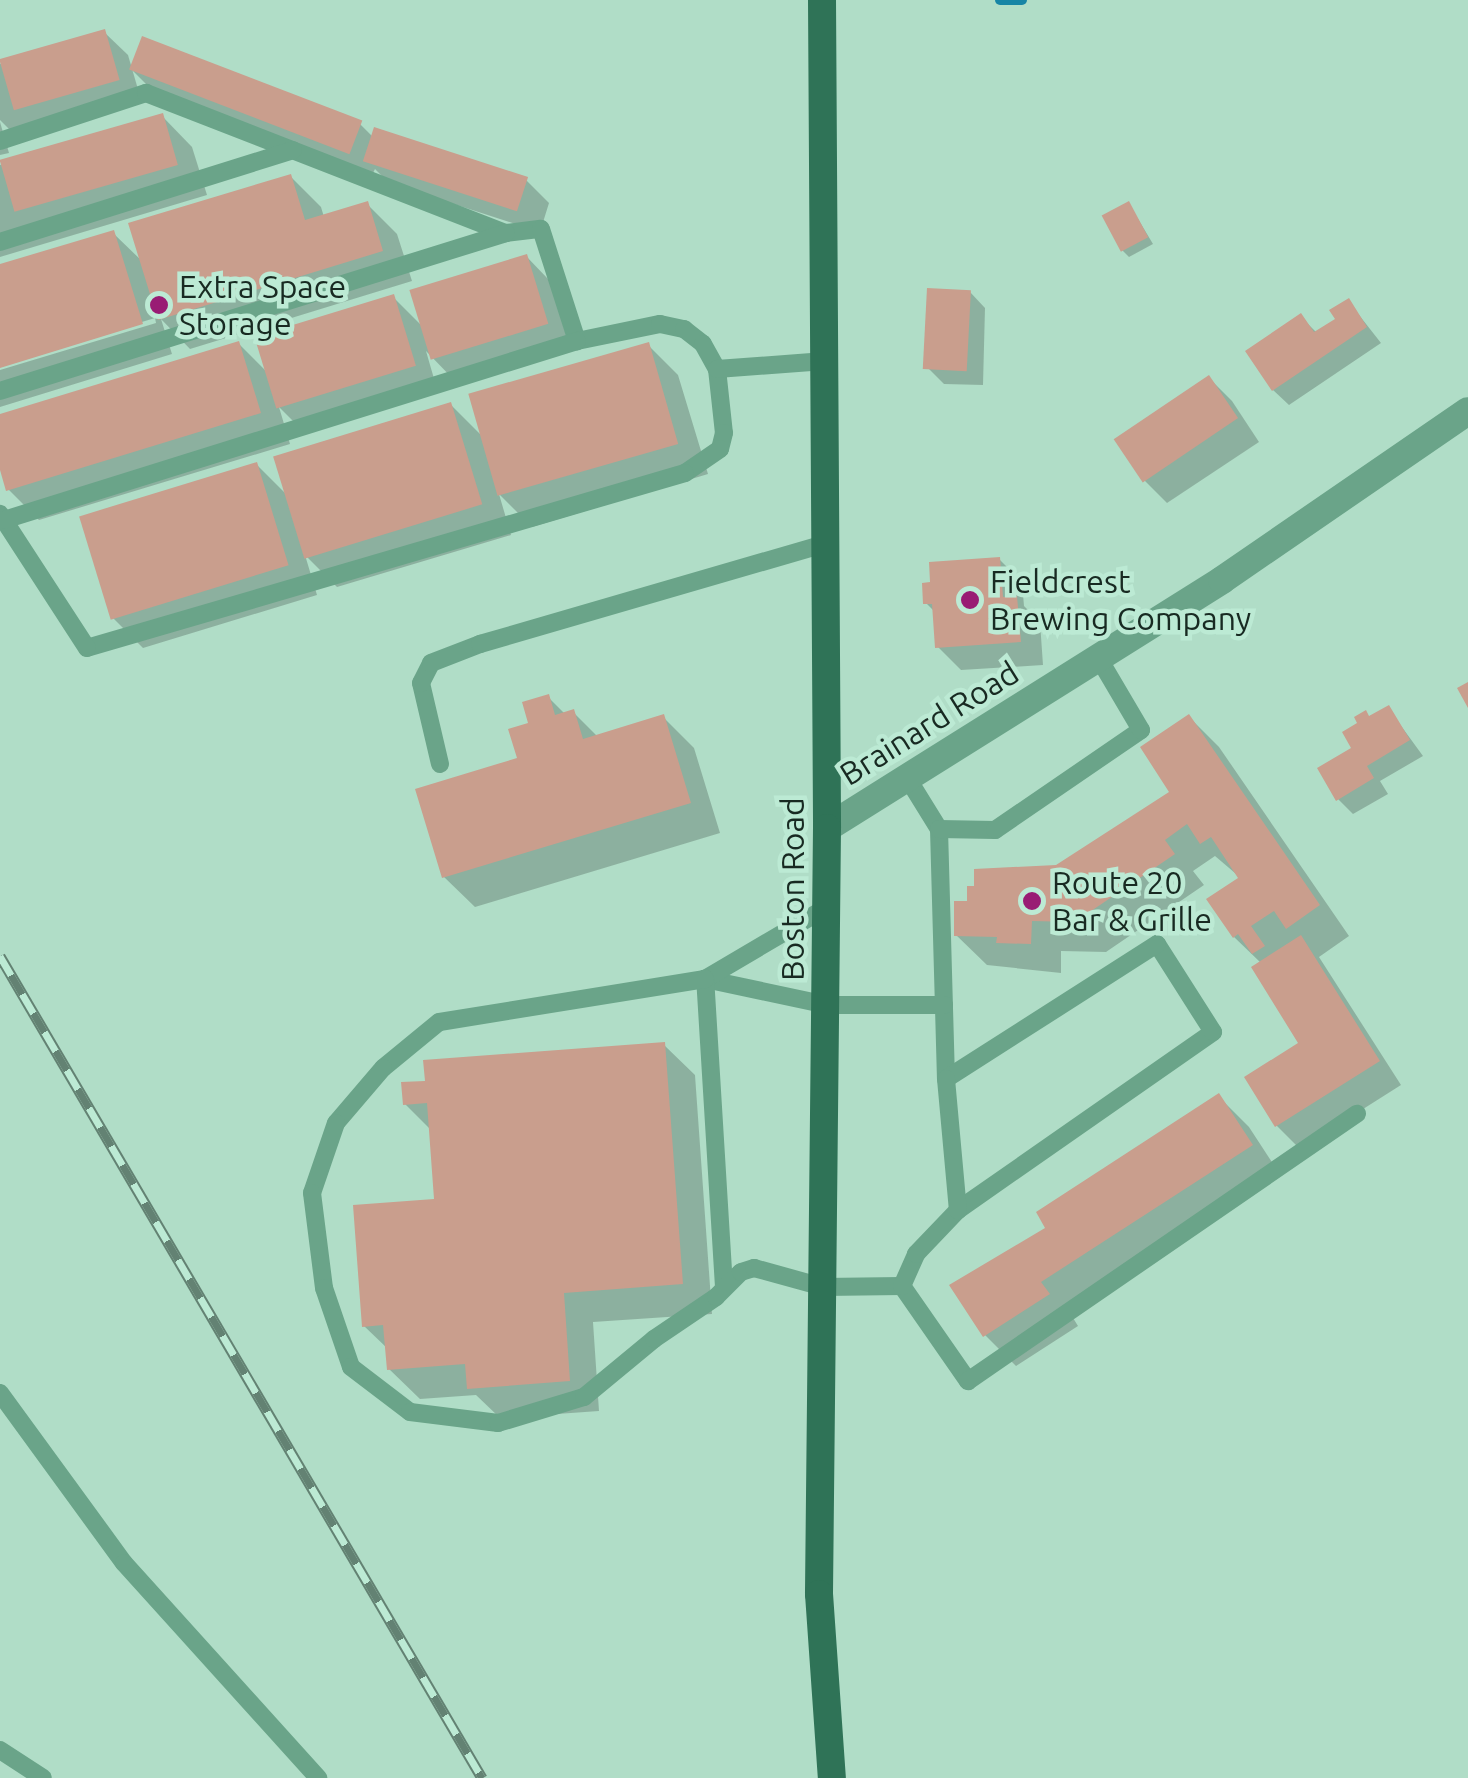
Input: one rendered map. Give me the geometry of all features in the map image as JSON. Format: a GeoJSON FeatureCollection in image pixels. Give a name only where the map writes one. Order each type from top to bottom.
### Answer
{"type":"FeatureCollection","features":[{"type":"Feature","properties":{"kind":"main road","name":"Boston Road"},"geometry":{"type":"LineString","coordinates":[[822,0],[827,1005],[819,1594],[832,1778]]}},
{"type":"Feature","properties":{"kind":"street","name":"Brainard Road"},"geometry":{"type":"LineString","coordinates":[[827,828],[1222,580],[1468,411]]}},
{"type":"Feature","properties":{"kind":"lane"},"geometry":{"type":"LineString","coordinates":[[0,142],[146,92],[506,233]]}},
{"type":"Feature","properties":{"kind":"lane"},"geometry":{"type":"LineString","coordinates":[[0,242],[293,150]]}},
{"type":"Feature","properties":{"kind":"lane"},"geometry":{"type":"LineString","coordinates":[[0,391],[506,233],[541,229],[577,341]]}},
{"type":"Feature","properties":{"kind":"lane"},"geometry":{"type":"LineString","coordinates":[[660,324],[684,329],[703,344],[717,370],[724,432],[720,449],[685,473],[87,648],[2,518],[577,341],[660,324]]}},
{"type":"Feature","properties":{"kind":"lane"},"geometry":{"type":"LineString","coordinates":[[717,370],[825,361]]}},
{"type":"Feature","properties":{"kind":"lane"},"geometry":{"type":"LineString","coordinates":[[440,764],[422,683],[431,663],[480,644],[824,544]]}},
{"type":"Feature","properties":{"kind":"lane"},"geometry":{"type":"LineString","coordinates":[[939,829],[995,830],[1141,730],[1098,658]]}},
{"type":"Feature","properties":{"kind":"lane"},"geometry":{"type":"LineString","coordinates":[[908,779],[939,829],[946,1079],[958,1210]]}},
{"type":"Feature","properties":{"kind":"lane"},"geometry":{"type":"LineString","coordinates":[[705,979],[827,907]]}},
{"type":"Feature","properties":{"kind":"lane"},"geometry":{"type":"LineString","coordinates":[[902,1286],[916,1254],[958,1210],[1213,1032],[1158,944],[946,1079]]}},
{"type":"Feature","properties":{"kind":"lane"},"geometry":{"type":"LineString","coordinates":[[902,1286],[823,1286],[754,1268],[740,1272],[584,1397],[498,1422],[410,1412],[350,1367],[324,1288],[312,1193],[336,1122],[382,1068],[440,1022],[705,979],[827,1005],[944,1005]]}},
{"type":"Feature","properties":{"kind":"lane"},"geometry":{"type":"LineString","coordinates":[[705,979],[724,1288]]}},
{"type":"Feature","properties":{"kind":"lane"},"geometry":{"type":"LineString","coordinates":[[902,1286],[968,1381],[1357,1114]]}},
{"type":"Feature","properties":{"kind":"lane"},"geometry":{"type":"LineString","coordinates":[[0,1393],[124,1563],[318,1778]]}},
{"type":"Feature","properties":{"kind":"lane"},"geometry":{"type":"LineString","coordinates":[[0,1750],[43,1778]]}},
{"type":"Feature","properties":{"kind":"building"},"geometry":{"type":"Polygon","coordinates":[[[105,29],[120,80],[14,110],[0,59],[105,29]]]}},
{"type":"Feature","properties":{"kind":"building"},"geometry":{"type":"Polygon","coordinates":[[[142,36],[362,121],[349,154],[129,70],[142,36]]]}},
{"type":"Feature","properties":{"kind":"building"},"geometry":{"type":"Polygon","coordinates":[[[163,113],[178,165],[14,212],[0,160],[163,113]]]}},
{"type":"Feature","properties":{"kind":"building"},"geometry":{"type":"Polygon","coordinates":[[[374,127],[528,177],[517,211],[363,161],[374,127]]]}},
{"type":"Feature","properties":{"kind":"building"},"geometry":{"type":"Polygon","coordinates":[[[291,174],[305,220],[368,201],[383,251],[158,320],[128,223],[291,174]]]}},
{"type":"Feature","properties":{"kind":"building"},"geometry":{"type":"Polygon","coordinates":[[[1129,201],[1148,237],[1121,252],[1102,216],[1129,201]]]}},
{"type":"Feature","properties":{"kind":"building"},"geometry":{"type":"Polygon","coordinates":[[[114,230],[143,324],[0,368],[0,264],[114,230]]]}},
{"type":"Feature","properties":{"kind":"building"},"geometry":{"type":"Polygon","coordinates":[[[527,254],[548,324],[431,360],[409,290],[527,254]]]}},
{"type":"Feature","properties":{"kind":"building"},"geometry":{"type":"Polygon","coordinates":[[[927,288],[971,290],[967,371],[923,369],[927,288]]]}},
{"type":"Feature","properties":{"kind":"building"},"geometry":{"type":"Polygon","coordinates":[[[394,294],[416,366],[276,408],[254,337],[394,294]]]}},
{"type":"Feature","properties":{"kind":"building"},"geometry":{"type":"Polygon","coordinates":[[[1349,298],[1367,327],[1272,391],[1245,351],[1301,313],[1314,332],[1335,319],[1329,310],[1349,298]]]}},
{"type":"Feature","properties":{"kind":"building"},"geometry":{"type":"Polygon","coordinates":[[[239,341],[261,413],[6,491],[0,470],[0,414],[239,341]]]}},
{"type":"Feature","properties":{"kind":"building"},"geometry":{"type":"Polygon","coordinates":[[[649,342],[678,444],[498,496],[468,394],[649,342]]]}},
{"type":"Feature","properties":{"kind":"building"},"geometry":{"type":"Polygon","coordinates":[[[1209,375],[1238,418],[1143,482],[1114,439],[1209,375]]]}},
{"type":"Feature","properties":{"kind":"building"},"geometry":{"type":"Polygon","coordinates":[[[451,402],[482,504],[304,559],[273,456],[451,402]]]}},
{"type":"Feature","properties":{"kind":"building"},"geometry":{"type":"Polygon","coordinates":[[[257,462],[289,565],[111,620],[79,516],[257,462]]]}},
{"type":"Feature","properties":{"kind":"building","name":"Fieldcrest Brewing Company"},"geometry":{"type":"Polygon","coordinates":[[[1000,557],[1003,597],[1017,596],[1021,642],[935,648],[932,604],[923,604],[922,583],[930,582],[929,562],[1000,557]]]}},
{"type":"Feature","properties":{"kind":"building"},"geometry":{"type":"Polygon","coordinates":[[[1468,682],[1468,708],[1457,688],[1468,682]]]}},
{"type":"Feature","properties":{"kind":"building"},"geometry":{"type":"Polygon","coordinates":[[[549,694],[555,715],[574,709],[583,739],[664,714],[691,803],[442,878],[415,789],[517,758],[508,729],[528,723],[522,702],[549,694]]]}},
{"type":"Feature","properties":{"kind":"building"},"geometry":{"type":"Polygon","coordinates":[[[1389,705],[1410,740],[1367,766],[1374,778],[1336,801],[1317,768],[1351,748],[1342,732],[1357,723],[1354,717],[1366,710],[1369,716],[1389,705]]]}},
{"type":"Feature","properties":{"kind":"building"},"geometry":{"type":"Polygon","coordinates":[[[1189,714],[1320,905],[1286,929],[1274,911],[1251,926],[1265,946],[1252,954],[1238,934],[1233,938],[1206,899],[1238,878],[1211,837],[1200,844],[1187,824],[1165,840],[1175,854],[1075,922],[1032,921],[1031,944],[996,943],[997,937],[954,936],[954,901],[967,901],[967,886],[974,886],[974,869],[1056,865],[1169,792],[1140,747],[1189,714]]]}},
{"type":"Feature","properties":{"kind":"building"},"geometry":{"type":"Polygon","coordinates":[[[1301,935],[1380,1061],[1275,1127],[1244,1077],[1298,1043],[1251,967],[1301,935]]]}},
{"type":"Feature","properties":{"kind":"building"},"geometry":{"type":"Polygon","coordinates":[[[665,1042],[683,1284],[564,1293],[570,1381],[467,1389],[465,1364],[387,1370],[383,1325],[362,1327],[353,1205],[434,1199],[427,1103],[403,1105],[401,1082],[425,1081],[423,1060],[665,1042]]]}},
{"type":"Feature","properties":{"kind":"building"},"geometry":{"type":"Polygon","coordinates":[[[1219,1093],[1253,1145],[1041,1282],[1050,1294],[983,1337],[949,1285],[1045,1228],[1036,1212],[1219,1093]]]}},
{"type":"Feature","properties":{"kind":"waterway"},"geometry":{"type":"LineString","coordinates":[[1000,0],[1022,0]]}},
{"type":"Feature","properties":{"kind":"railway"},"geometry":{"type":"LineString","coordinates":[[0,956],[482,1778]]}},
{"type":"Feature","properties":{"kind":"place","name":"Extra Space Storage"},"geometry":{"type":"Point","coordinates":[159,305]}},
{"type":"Feature","properties":{"kind":"place","name":"Fieldcrest Brewing Company"},"geometry":{"type":"Point","coordinates":[970,600]}},
{"type":"Feature","properties":{"kind":"place","name":"Route 20 Bar & Grille"},"geometry":{"type":"Point","coordinates":[1032,901]}}]}
